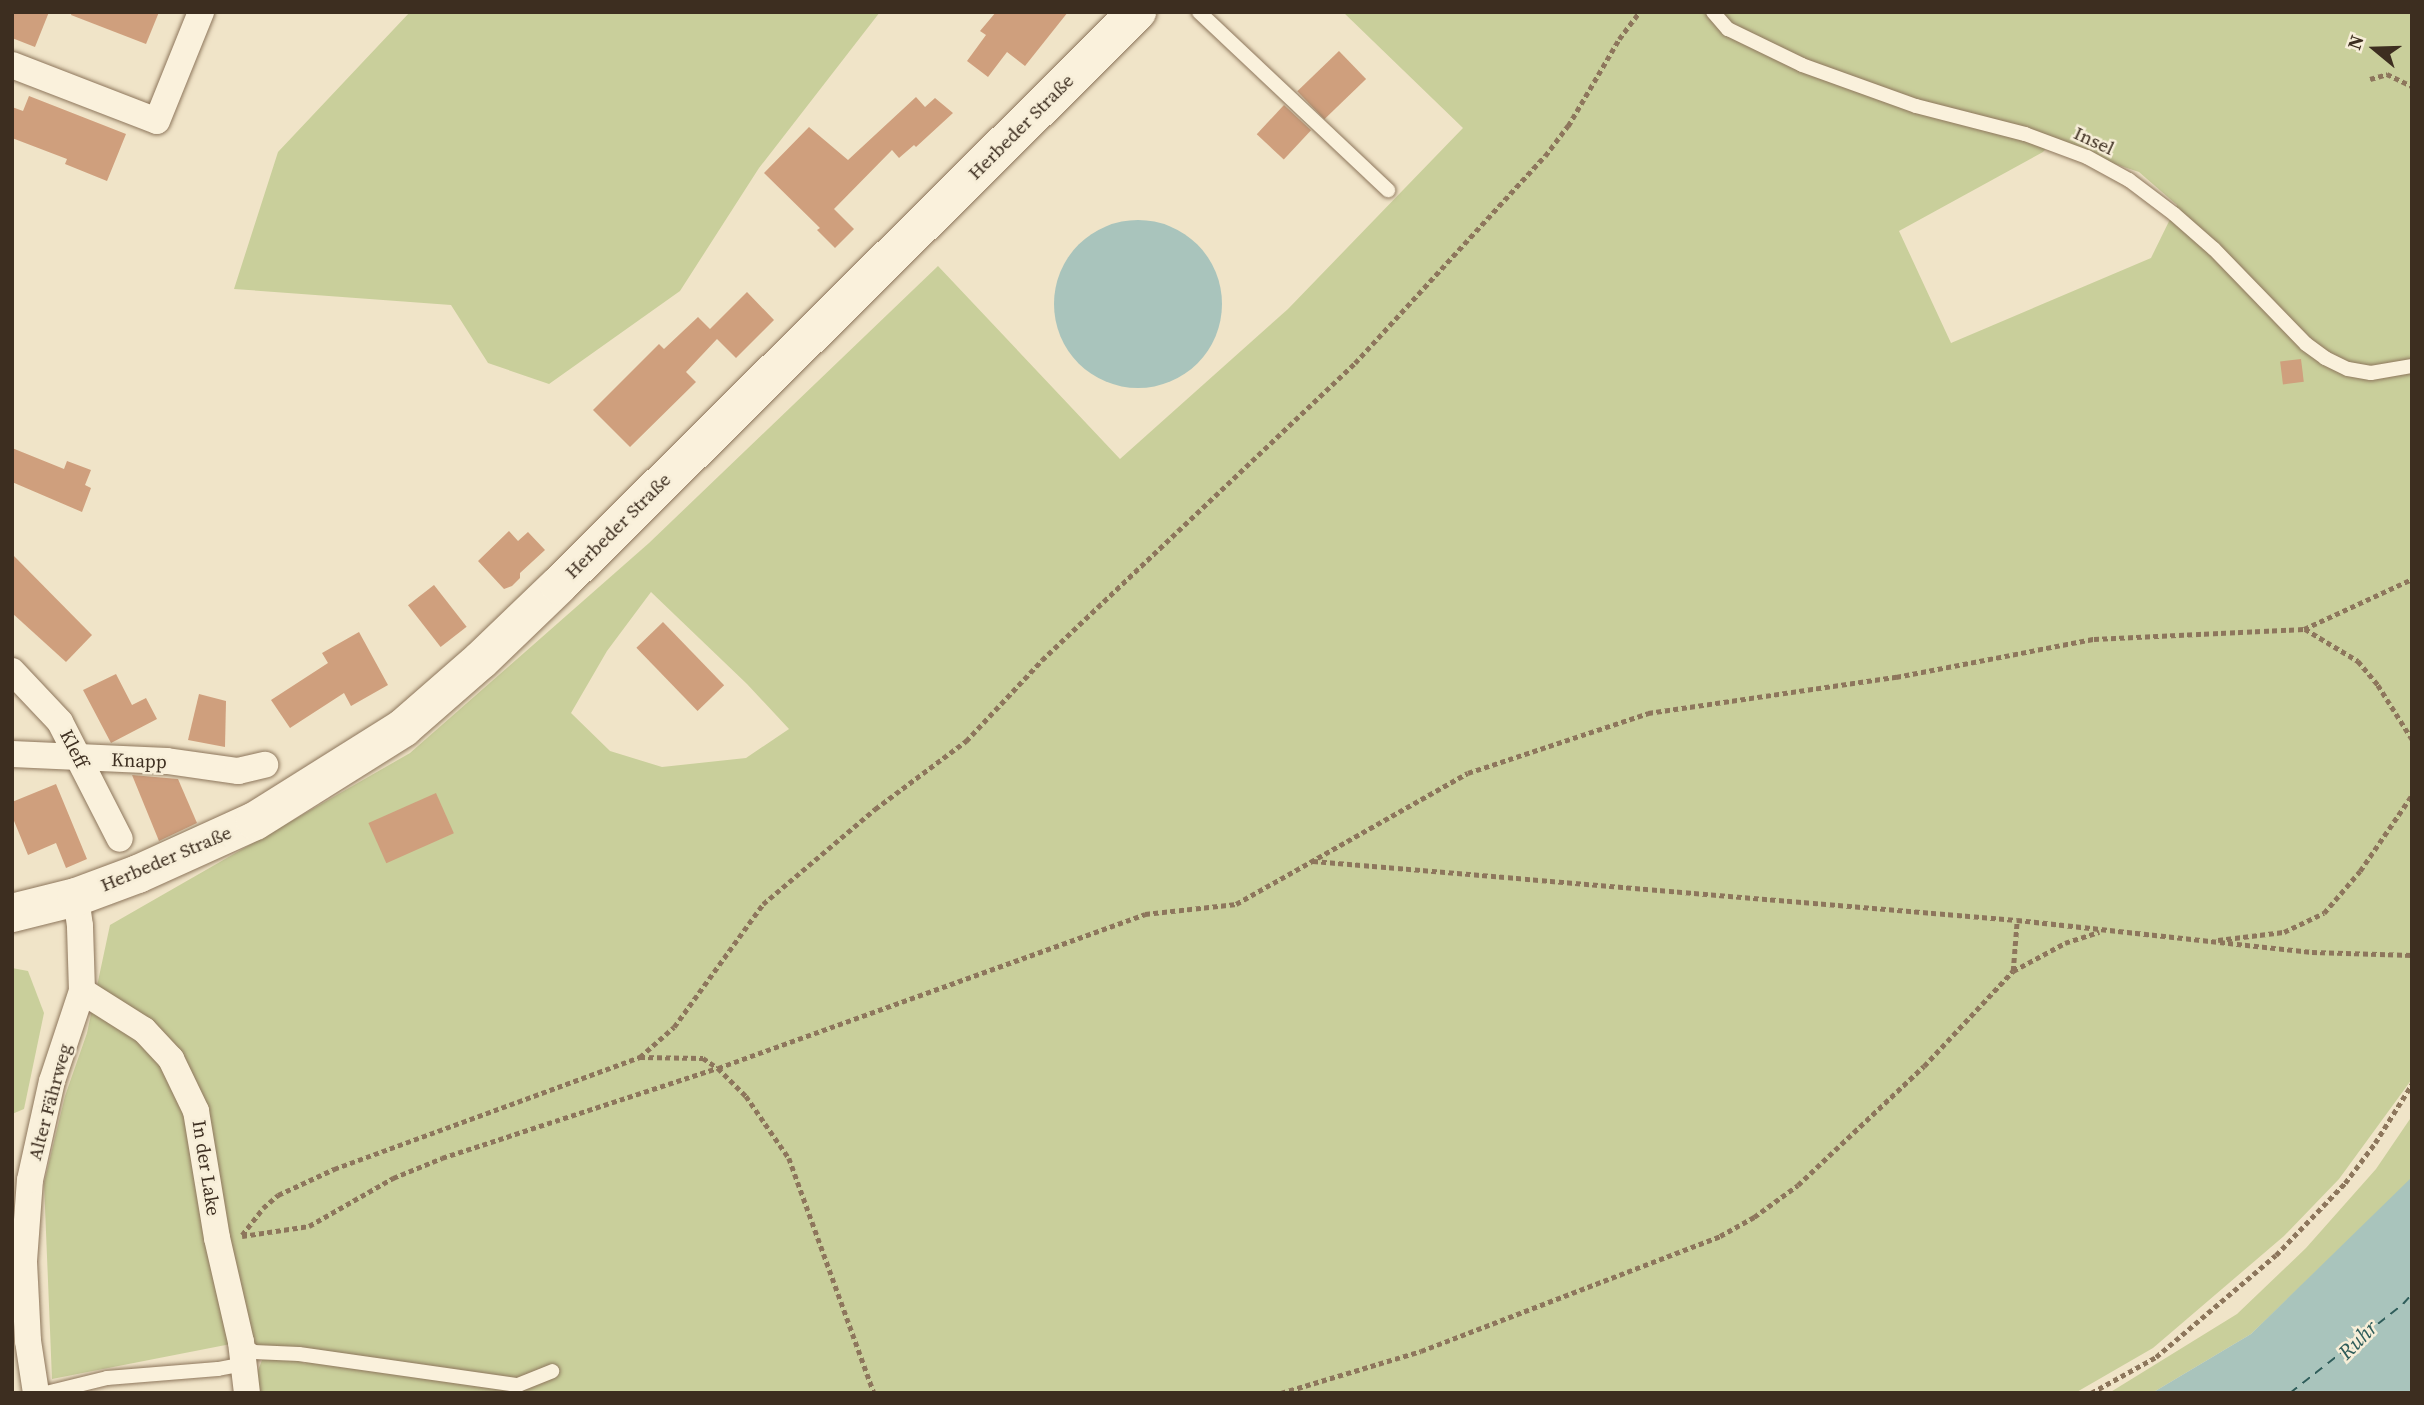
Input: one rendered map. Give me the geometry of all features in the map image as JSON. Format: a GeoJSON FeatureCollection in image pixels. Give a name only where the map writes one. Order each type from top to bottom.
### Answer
{"type":"FeatureCollection","features":[{"type":"Feature","properties":{"kind":"main road","name":"Herbeder Straße"},"geometry":{"type":"LineString","coordinates":[[12,913],[76,897],[138,874],[255,821],[403,728],[481,660],[559,585],[1137,12]]}},
{"type":"Feature","properties":{"kind":"street"},"geometry":{"type":"LineString","coordinates":[[12,65],[157,121],[201,12]]}},
{"type":"Feature","properties":{"kind":"street","name":"Kleff"},"geometry":{"type":"LineString","coordinates":[[12,671],[60,722],[120,839]]}},
{"type":"Feature","properties":{"kind":"street","name":"Knapp"},"geometry":{"type":"LineString","coordinates":[[12,754],[167,761],[238,771],[265,765]]}},
{"type":"Feature","properties":{"kind":"street","name":"Alter Fährweg"},"geometry":{"type":"LineString","coordinates":[[36,1393],[28,1341],[24,1261],[30,1180],[52,1081],[82,991],[80,926],[76,897]]}},
{"type":"Feature","properties":{"kind":"street","name":"In der Lake"},"geometry":{"type":"LineString","coordinates":[[82,991],[144,1030],[171,1059],[196,1111],[217,1238],[242,1353],[247,1393]]}},
{"type":"Feature","properties":{"kind":"lane"},"geometry":{"type":"LineString","coordinates":[[1199,12],[1388,190]]}},
{"type":"Feature","properties":{"kind":"lane","name":"Insel"},"geometry":{"type":"LineString","coordinates":[[1713,12],[1728,29],[1802,65],[1916,106],[2025,134],[2087,157],[2129,180],[2174,214],[2214,249],[2306,344],[2325,358],[2348,369],[2371,373],[2412,366]]}},
{"type":"Feature","properties":{"kind":"lane"},"geometry":{"type":"LineString","coordinates":[[46,1393],[107,1378],[218,1369],[242,1353],[254,1352],[299,1354],[515,1389],[552,1371]]}},
{"type":"Feature","properties":{"kind":"path"},"geometry":{"type":"LineString","coordinates":[[640,1057],[674,1027],[763,904],[875,809],[966,741],[1042,660],[1355,363],[1545,156],[1568,126],[1619,39],[1639,12]]}},
{"type":"Feature","properties":{"kind":"path"},"geometry":{"type":"LineString","coordinates":[[2370,79],[2387,74],[2412,86]]}},
{"type":"Feature","properties":{"kind":"path"},"geometry":{"type":"LineString","coordinates":[[874,1393],[789,1158],[746,1096],[718,1068],[703,1058],[640,1057],[334,1169],[278,1195],[263,1208],[242,1236],[309,1226],[393,1178],[442,1158],[718,1068],[1144,914],[1236,904],[1468,773],[1648,713],[1896,677],[2094,639],[2304,629],[2412,579]]}},
{"type":"Feature","properties":{"kind":"path"},"geometry":{"type":"LineString","coordinates":[[2304,629],[2358,661],[2396,712],[2412,739]]}},
{"type":"Feature","properties":{"kind":"path"},"geometry":{"type":"LineString","coordinates":[[2207,941],[2284,932],[2324,913],[2360,871],[2412,796]]}},
{"type":"Feature","properties":{"kind":"path"},"geometry":{"type":"LineString","coordinates":[[1312,861],[2017,920],[2312,952],[2409,955]]}},
{"type":"Feature","properties":{"kind":"path"},"geometry":{"type":"LineString","coordinates":[[2013,971],[2017,920]]}},
{"type":"Feature","properties":{"kind":"path"},"geometry":{"type":"LineString","coordinates":[[1281,1393],[1421,1351],[1720,1236],[1754,1217],[1798,1185],[1914,1075],[2013,971],[2065,943],[2103,931]]}},
{"type":"Feature","properties":{"kind":"path"},"geometry":{"type":"LineString","coordinates":[[2091,1393],[2156,1357],[2276,1255],[2345,1183],[2375,1143],[2412,1084]]}},
{"type":"Feature","properties":{"kind":"green space"},"geometry":{"type":"Polygon","coordinates":[[[410,12],[880,12],[759,168],[680,291],[549,384],[488,363],[451,305],[234,289],[278,152],[410,12]]]}},
{"type":"Feature","properties":{"kind":"green space"},"geometry":{"type":"Polygon","coordinates":[[[1343,12],[2412,12],[2412,1079],[2339,1179],[2284,1236],[2153,1348],[2075,1393],[257,1393],[254,1381],[262,1360],[297,1359],[306,1364],[299,1354],[254,1352],[241,1342],[52,1379],[44,1183],[65,1096],[87,1033],[110,925],[410,753],[649,543],[938,266],[1120,459],[1288,309],[1463,128],[1343,12]],[[2051,143],[2043,152],[1899,231],[1951,343],[2151,258],[2177,205],[2139,172],[2051,143]],[[651,592],[607,651],[571,713],[610,751],[662,767],[746,758],[789,729],[747,684],[651,592]]]}},
{"type":"Feature","properties":{"kind":"green space"},"geometry":{"type":"Polygon","coordinates":[[[12,968],[28,971],[44,1013],[24,1109],[12,1114],[12,968]]]}},
{"type":"Feature","properties":{"kind":"green space"},"geometry":{"type":"Polygon","coordinates":[[[2412,1116],[2412,1177],[2408,1183],[2251,1334],[2152,1393],[2109,1393],[2237,1314],[2306,1248],[2376,1169],[2412,1116]]]}},
{"type":"Feature","properties":{"kind":"water"},"geometry":{"type":"Polygon","coordinates":[[[1138,220],[1170,227],[1197,245],[1215,272],[1222,304],[1215,336],[1197,363],[1170,381],[1138,388],[1106,381],[1079,363],[1061,336],[1054,304],[1061,272],[1079,245],[1106,227],[1138,220]]]}},
{"type":"Feature","properties":{"kind":"water","name":"Ruhr"},"geometry":{"type":"Polygon","coordinates":[[[2412,1177],[2412,1393],[2152,1393],[2251,1334],[2412,1177]]]}},
{"type":"Feature","properties":{"kind":"building"},"geometry":{"type":"Polygon","coordinates":[[[12,12],[49,12],[35,47],[12,38],[12,12]]]}},
{"type":"Feature","properties":{"kind":"building"},"geometry":{"type":"Polygon","coordinates":[[[72,12],[159,12],[146,44],[71,15],[72,12]]]}},
{"type":"Feature","properties":{"kind":"building"},"geometry":{"type":"Polygon","coordinates":[[[996,12],[1068,12],[1025,66],[1007,52],[988,77],[967,61],[986,35],[980,31],[996,12]]]}},
{"type":"Feature","properties":{"kind":"building"},"geometry":{"type":"Polygon","coordinates":[[[1339,51],[1366,79],[1324,119],[1297,91],[1339,51]]]}},
{"type":"Feature","properties":{"kind":"building"},"geometry":{"type":"Polygon","coordinates":[[[29,96],[126,134],[107,181],[65,164],[67,159],[12,138],[12,107],[23,111],[29,96]]]}},
{"type":"Feature","properties":{"kind":"building"},"geometry":{"type":"Polygon","coordinates":[[[916,97],[925,107],[935,98],[953,113],[916,147],[914,145],[899,158],[892,150],[834,209],[854,229],[835,248],[817,230],[820,228],[764,173],[809,127],[848,160],[916,97]]]}},
{"type":"Feature","properties":{"kind":"building"},"geometry":{"type":"Polygon","coordinates":[[[1284,105],[1311,130],[1284,159],[1257,134],[1284,105]]]}},
{"type":"Feature","properties":{"kind":"building"},"geometry":{"type":"Polygon","coordinates":[[[747,292],[774,320],[736,358],[717,339],[686,372],[696,382],[630,447],[593,410],[659,344],[664,349],[698,317],[710,329],[747,292]]]}},
{"type":"Feature","properties":{"kind":"building"},"geometry":{"type":"Polygon","coordinates":[[[2301,359],[2304,382],[2283,384],[2280,362],[2301,359]]]}},
{"type":"Feature","properties":{"kind":"building"},"geometry":{"type":"Polygon","coordinates":[[[12,448],[64,469],[67,461],[91,470],[85,485],[91,488],[82,512],[12,482],[12,448]]]}},
{"type":"Feature","properties":{"kind":"building"},"geometry":{"type":"Polygon","coordinates":[[[509,531],[518,541],[528,532],[545,550],[520,573],[520,578],[512,586],[504,589],[478,561],[509,531]]]}},
{"type":"Feature","properties":{"kind":"building"},"geometry":{"type":"Polygon","coordinates":[[[12,554],[92,635],[66,662],[12,613],[12,554]]]}},
{"type":"Feature","properties":{"kind":"building"},"geometry":{"type":"Polygon","coordinates":[[[434,585],[467,627],[441,647],[408,605],[434,585]]]}},
{"type":"Feature","properties":{"kind":"building"},"geometry":{"type":"Polygon","coordinates":[[[663,622],[724,685],[698,711],[636,648],[663,622]]]}},
{"type":"Feature","properties":{"kind":"building"},"geometry":{"type":"Polygon","coordinates":[[[359,632],[388,685],[351,706],[344,693],[290,728],[271,700],[328,663],[322,653],[359,632]]]}},
{"type":"Feature","properties":{"kind":"building"},"geometry":{"type":"Polygon","coordinates":[[[116,674],[132,705],[146,698],[157,719],[111,743],[83,690],[116,674]]]}},
{"type":"Feature","properties":{"kind":"building"},"geometry":{"type":"Polygon","coordinates":[[[199,694],[226,701],[225,747],[188,740],[199,694]]]}},
{"type":"Feature","properties":{"kind":"building"},"geometry":{"type":"Polygon","coordinates":[[[132,775],[178,779],[197,823],[159,841],[132,775]]]}},
{"type":"Feature","properties":{"kind":"building"},"geometry":{"type":"Polygon","coordinates":[[[56,784],[87,859],[66,868],[56,843],[28,855],[12,816],[12,802],[56,784]]]}},
{"type":"Feature","properties":{"kind":"building"},"geometry":{"type":"Polygon","coordinates":[[[436,793],[454,833],[386,863],[368,823],[436,793]]]}},
{"type":"Feature","properties":{"kind":"ferry route"},"geometry":{"type":"LineString","coordinates":[[2290,1393],[2412,1294]]}}]}
